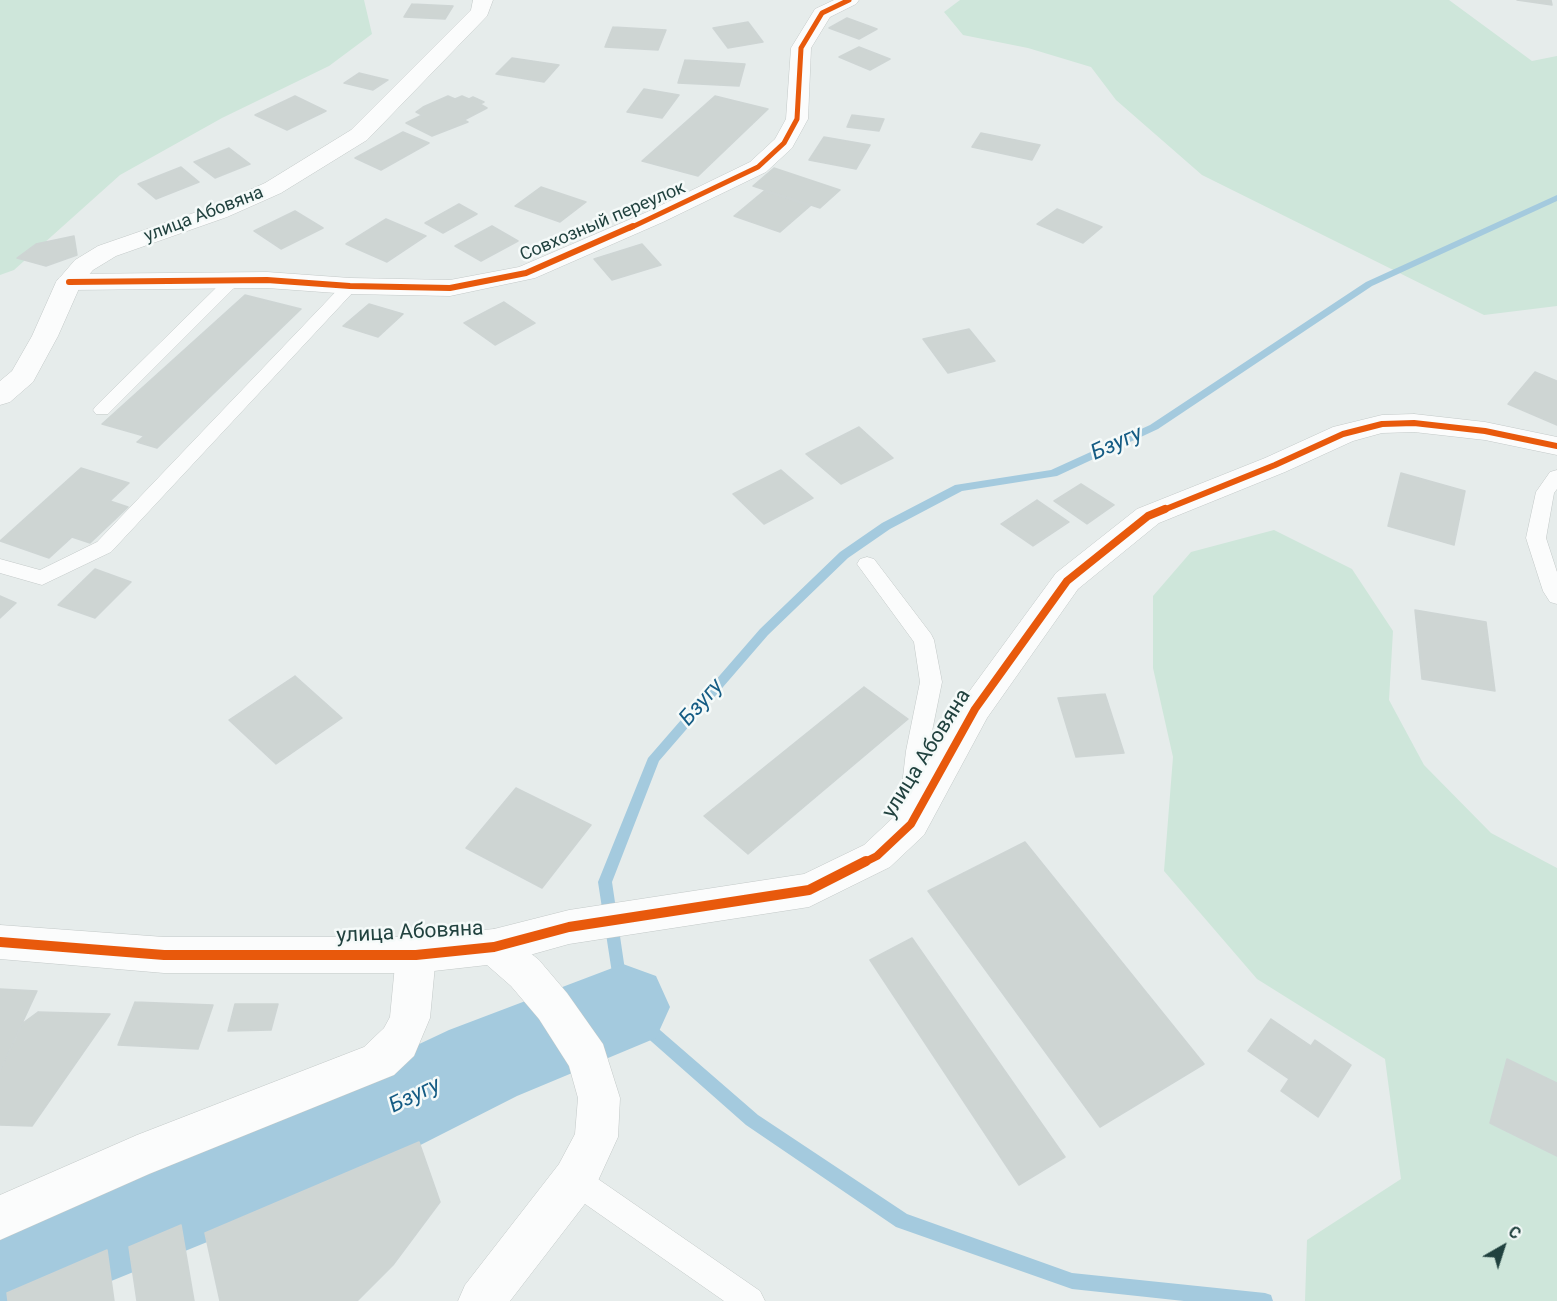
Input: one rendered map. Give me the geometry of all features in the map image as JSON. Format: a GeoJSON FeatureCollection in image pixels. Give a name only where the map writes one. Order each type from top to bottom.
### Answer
{"type":"FeatureCollection","features":[{"type":"Feature","properties":{"kind":"street","name":"улица Абовяна"},"geometry":{"type":"LineString","coordinates":[[0,396],[23,376],[45,336],[69,282],[84,265],[107,251],[219,212],[273,188],[359,135],[480,12],[483,0]]}},
{"type":"Feature","properties":{"kind":"street","name":"Совхозный переулок"},"geometry":{"type":"LineString","coordinates":[[69,282],[233,280],[450,288],[526,273],[655,218],[758,167],[784,143],[797,119],[801,48],[822,13],[849,0]]}},
{"type":"Feature","properties":{"kind":"street","name":"улица Абовяна"},"geometry":{"type":"LineString","coordinates":[[0,942],[164,955],[416,955],[494,947],[569,927],[809,890],[877,856],[910,824],[975,709],[1067,581],[1148,516],[1275,465],[1343,434],[1382,424],[1414,423],[1485,431],[1557,446]]}},
{"type":"Feature","properties":{"kind":"street","name":"улица Абовяна"},"geometry":{"type":"LineString","coordinates":[[481,1301],[575,1180],[596,1137],[599,1098],[588,1058],[553,1006],[525,974],[494,947]]}},
{"type":"Feature","properties":{"kind":"street"},"geometry":{"type":"LineString","coordinates":[[0,1218],[137,1157],[378,1061],[399,1042],[410,1018],[416,955]]}},
{"type":"Feature","properties":{"kind":"lane"},"geometry":{"type":"LineString","coordinates":[[102,410],[233,280]]}},
{"type":"Feature","properties":{"kind":"lane"},"geometry":{"type":"LineString","coordinates":[[0,566],[42,578],[104,547],[350,286]]}},
{"type":"Feature","properties":{"kind":"lane"},"geometry":{"type":"LineString","coordinates":[[1557,476],[1545,492],[1536,538],[1557,597]]}},
{"type":"Feature","properties":{"kind":"lane"},"geometry":{"type":"LineString","coordinates":[[867,564],[924,640],[932,682],[917,751],[910,824]]}},
{"type":"Feature","properties":{"kind":"lane"},"geometry":{"type":"LineString","coordinates":[[575,1180],[750,1301]]}},
{"type":"Feature","properties":{"kind":"green space"},"geometry":{"type":"Polygon","coordinates":[[[0,0],[364,0],[372,34],[329,66],[222,118],[120,175],[14,270],[0,275],[0,0]]]}},
{"type":"Feature","properties":{"kind":"green space"},"geometry":{"type":"Polygon","coordinates":[[[960,0],[1449,0],[1532,61],[1557,56],[1557,306],[1484,315],[1202,175],[1116,100],[1091,67],[1028,48],[963,35],[944,12],[960,0]]]}},
{"type":"Feature","properties":{"kind":"green space"},"geometry":{"type":"Polygon","coordinates":[[[1274,530],[1352,569],[1393,631],[1389,700],[1424,765],[1491,833],[1557,868],[1557,1301],[1305,1301],[1307,1240],[1401,1179],[1385,1059],[1257,979],[1164,871],[1173,757],[1153,668],[1153,596],[1191,552],[1274,530]]]}},
{"type":"Feature","properties":{"kind":"building"},"geometry":{"type":"Polygon","coordinates":[[[1517,0],[1551,0],[1552,5],[1517,0]]]}},
{"type":"Feature","properties":{"kind":"building"},"geometry":{"type":"Polygon","coordinates":[[[412,4],[453,6],[445,19],[404,17],[412,4]]]}},
{"type":"Feature","properties":{"kind":"building"},"geometry":{"type":"Polygon","coordinates":[[[847,18],[877,29],[859,39],[829,28],[847,18]]]}},
{"type":"Feature","properties":{"kind":"building"},"geometry":{"type":"Polygon","coordinates":[[[748,22],[763,42],[728,48],[713,28],[748,22]]]}},
{"type":"Feature","properties":{"kind":"building"},"geometry":{"type":"Polygon","coordinates":[[[613,27],[666,30],[658,50],[605,47],[613,27]]]}},
{"type":"Feature","properties":{"kind":"building"},"geometry":{"type":"Polygon","coordinates":[[[859,47],[890,59],[870,70],[839,57],[859,47]]]}},
{"type":"Feature","properties":{"kind":"building"},"geometry":{"type":"Polygon","coordinates":[[[512,58],[559,65],[544,82],[496,74],[512,58]]]}},
{"type":"Feature","properties":{"kind":"building"},"geometry":{"type":"Polygon","coordinates":[[[685,60],[745,64],[739,86],[678,83],[685,60]]]}},
{"type":"Feature","properties":{"kind":"building"},"geometry":{"type":"Polygon","coordinates":[[[359,73],[388,80],[373,90],[344,83],[359,73]]]}},
{"type":"Feature","properties":{"kind":"building"},"geometry":{"type":"Polygon","coordinates":[[[644,89],[679,95],[662,118],[627,112],[644,89]]]}},
{"type":"Feature","properties":{"kind":"building"},"geometry":{"type":"Polygon","coordinates":[[[295,96],[326,111],[287,130],[255,115],[295,96]]]}},
{"type":"Feature","properties":{"kind":"building"},"geometry":{"type":"Polygon","coordinates":[[[448,96],[455,99],[462,96],[469,99],[473,97],[484,102],[480,104],[487,108],[464,120],[468,122],[432,136],[406,123],[422,115],[416,112],[423,107],[448,96]]]}},
{"type":"Feature","properties":{"kind":"building"},"geometry":{"type":"Polygon","coordinates":[[[715,96],[768,109],[698,176],[642,161],[715,96]]]}},
{"type":"Feature","properties":{"kind":"building"},"geometry":{"type":"Polygon","coordinates":[[[852,115],[884,119],[879,131],[847,127],[852,115]]]}},
{"type":"Feature","properties":{"kind":"building"},"geometry":{"type":"Polygon","coordinates":[[[403,132],[429,143],[381,170],[355,158],[403,132]]]}},
{"type":"Feature","properties":{"kind":"building"},"geometry":{"type":"Polygon","coordinates":[[[981,133],[1040,145],[1032,160],[972,147],[981,133]]]}},
{"type":"Feature","properties":{"kind":"building"},"geometry":{"type":"Polygon","coordinates":[[[824,137],[870,145],[856,169],[809,160],[824,137]]]}},
{"type":"Feature","properties":{"kind":"building"},"geometry":{"type":"Polygon","coordinates":[[[229,148],[250,164],[215,178],[194,162],[229,148]]]}},
{"type":"Feature","properties":{"kind":"building"},"geometry":{"type":"Polygon","coordinates":[[[181,167],[199,182],[156,199],[138,184],[181,167]]]}},
{"type":"Feature","properties":{"kind":"building"},"geometry":{"type":"Polygon","coordinates":[[[774,168],[840,190],[820,208],[753,186],[774,168]]]}},
{"type":"Feature","properties":{"kind":"building"},"geometry":{"type":"Polygon","coordinates":[[[541,187],[586,202],[560,222],[515,206],[541,187]]]}},
{"type":"Feature","properties":{"kind":"building"},"geometry":{"type":"Polygon","coordinates":[[[764,191],[810,206],[780,232],[734,216],[764,191]]]}},
{"type":"Feature","properties":{"kind":"building"},"geometry":{"type":"Polygon","coordinates":[[[459,204],[477,214],[443,233],[425,223],[459,204]]]}},
{"type":"Feature","properties":{"kind":"building"},"geometry":{"type":"Polygon","coordinates":[[[1057,209],[1102,227],[1083,243],[1037,224],[1057,209]]]}},
{"type":"Feature","properties":{"kind":"building"},"geometry":{"type":"Polygon","coordinates":[[[295,211],[323,228],[281,249],[254,231],[295,211]]]}},
{"type":"Feature","properties":{"kind":"building"},"geometry":{"type":"Polygon","coordinates":[[[386,219],[426,236],[387,262],[346,244],[386,219]]]}},
{"type":"Feature","properties":{"kind":"building"},"geometry":{"type":"Polygon","coordinates":[[[492,226],[518,241],[481,261],[455,246],[492,226]]]}},
{"type":"Feature","properties":{"kind":"building"},"geometry":{"type":"Polygon","coordinates":[[[74,236],[77,255],[46,266],[17,258],[36,244],[74,236]]]}},
{"type":"Feature","properties":{"kind":"building"},"geometry":{"type":"Polygon","coordinates":[[[642,244],[661,265],[612,280],[594,259],[642,244]]]}},
{"type":"Feature","properties":{"kind":"building"},"geometry":{"type":"Polygon","coordinates":[[[245,295],[301,309],[157,448],[137,442],[144,436],[102,424],[245,295]]]}},
{"type":"Feature","properties":{"kind":"building"},"geometry":{"type":"Polygon","coordinates":[[[504,302],[535,323],[495,345],[464,323],[504,302]]]}},
{"type":"Feature","properties":{"kind":"building"},"geometry":{"type":"Polygon","coordinates":[[[369,304],[403,314],[378,337],[343,326],[369,304]]]}},
{"type":"Feature","properties":{"kind":"building"},"geometry":{"type":"Polygon","coordinates":[[[969,329],[995,361],[948,373],[923,339],[969,329]]]}},
{"type":"Feature","properties":{"kind":"building"},"geometry":{"type":"Polygon","coordinates":[[[1535,372],[1557,381],[1557,425],[1508,404],[1535,372]]]}},
{"type":"Feature","properties":{"kind":"building"},"geometry":{"type":"Polygon","coordinates":[[[859,427],[893,458],[841,484],[806,454],[859,427]]]}},
{"type":"Feature","properties":{"kind":"building"},"geometry":{"type":"Polygon","coordinates":[[[81,468],[129,483],[110,501],[128,507],[90,543],[72,537],[49,558],[0,541],[81,468]]]}},
{"type":"Feature","properties":{"kind":"building"},"geometry":{"type":"Polygon","coordinates":[[[781,470],[813,498],[764,524],[733,494],[781,470]]]}},
{"type":"Feature","properties":{"kind":"building"},"geometry":{"type":"Polygon","coordinates":[[[1401,473],[1465,491],[1454,545],[1388,526],[1401,473]]]}},
{"type":"Feature","properties":{"kind":"building"},"geometry":{"type":"Polygon","coordinates":[[[1081,484],[1114,505],[1087,524],[1054,501],[1081,484]]]}},
{"type":"Feature","properties":{"kind":"building"},"geometry":{"type":"Polygon","coordinates":[[[1037,500],[1069,522],[1033,546],[1001,524],[1037,500]]]}},
{"type":"Feature","properties":{"kind":"building"},"geometry":{"type":"Polygon","coordinates":[[[95,569],[131,582],[95,618],[58,605],[95,569]]]}},
{"type":"Feature","properties":{"kind":"building"},"geometry":{"type":"Polygon","coordinates":[[[0,596],[16,603],[0,618],[0,596]]]}},
{"type":"Feature","properties":{"kind":"building"},"geometry":{"type":"Polygon","coordinates":[[[1415,610],[1486,622],[1495,691],[1422,679],[1415,610]]]}},
{"type":"Feature","properties":{"kind":"building"},"geometry":{"type":"Polygon","coordinates":[[[295,676],[342,718],[276,764],[229,720],[295,676]]]}},
{"type":"Feature","properties":{"kind":"building"},"geometry":{"type":"Polygon","coordinates":[[[864,687],[908,719],[748,854],[704,816],[864,687]]]}},
{"type":"Feature","properties":{"kind":"building"},"geometry":{"type":"Polygon","coordinates":[[[1105,694],[1124,753],[1076,757],[1058,698],[1105,694]]]}},
{"type":"Feature","properties":{"kind":"building"},"geometry":{"type":"Polygon","coordinates":[[[516,788],[591,825],[542,888],[466,848],[516,788]]]}},
{"type":"Feature","properties":{"kind":"building"},"geometry":{"type":"Polygon","coordinates":[[[1025,842],[1204,1064],[1100,1127],[928,891],[1025,842]]]}},
{"type":"Feature","properties":{"kind":"building"},"geometry":{"type":"Polygon","coordinates":[[[912,938],[1065,1157],[1019,1185],[870,960],[912,938]]]}},
{"type":"Feature","properties":{"kind":"building"},"geometry":{"type":"Polygon","coordinates":[[[0,989],[37,991],[0,1071],[0,989]]]}},
{"type":"Feature","properties":{"kind":"building"},"geometry":{"type":"Polygon","coordinates":[[[135,1002],[213,1005],[198,1049],[118,1045],[135,1002]]]}},
{"type":"Feature","properties":{"kind":"building"},"geometry":{"type":"Polygon","coordinates":[[[235,1004],[278,1004],[271,1030],[228,1031],[235,1004]]]}},
{"type":"Feature","properties":{"kind":"building"},"geometry":{"type":"Polygon","coordinates":[[[38,1012],[110,1014],[32,1126],[0,1125],[0,1071],[23,1023],[38,1012]]]}},
{"type":"Feature","properties":{"kind":"building"},"geometry":{"type":"Polygon","coordinates":[[[1271,1019],[1311,1046],[1315,1040],[1351,1065],[1318,1117],[1281,1091],[1289,1079],[1248,1051],[1271,1019]]]}},
{"type":"Feature","properties":{"kind":"building"},"geometry":{"type":"Polygon","coordinates":[[[1507,1059],[1557,1083],[1557,1156],[1490,1123],[1507,1059]]]}},
{"type":"Feature","properties":{"kind":"building"},"geometry":{"type":"Polygon","coordinates":[[[419,1142],[440,1202],[393,1265],[357,1301],[220,1301],[205,1233],[419,1142]]]}},
{"type":"Feature","properties":{"kind":"building"},"geometry":{"type":"Polygon","coordinates":[[[181,1225],[194,1301],[137,1301],[129,1247],[181,1225]]]}},
{"type":"Feature","properties":{"kind":"building"},"geometry":{"type":"Polygon","coordinates":[[[107,1250],[114,1301],[8,1301],[7,1293],[107,1250]]]}},
{"type":"Feature","properties":{"kind":"waterway","name":"Бзугу"},"geometry":{"type":"LineString","coordinates":[[1265,1301],[1072,1281],[902,1221],[752,1120],[623,1007],[605,882],[654,758],[764,632],[844,555],[886,526],[959,488],[1053,473],[1154,427],[1369,284],[1557,198]]}},
{"type":"Feature","properties":{"kind":"waterway","name":"Бзугу"},"geometry":{"type":"LineString","coordinates":[[0,1273],[282,1161],[483,1063],[623,1007]]}},
{"type":"Feature","properties":{"kind":"cycle path"},"geometry":{"type":"LineString","coordinates":[[69,282],[267,280],[350,286],[450,288],[526,273],[655,217],[758,167],[784,143],[797,119],[801,48],[822,13],[849,0]]}},
{"type":"Feature","properties":{"kind":"cycle path"},"geometry":{"type":"LineString","coordinates":[[0,942],[164,955],[416,955],[494,947],[569,927],[809,890],[877,856],[911,824],[975,709],[1067,581],[1148,516],[1275,465],[1343,434],[1382,424],[1414,423],[1485,431],[1557,446]]}}]}
